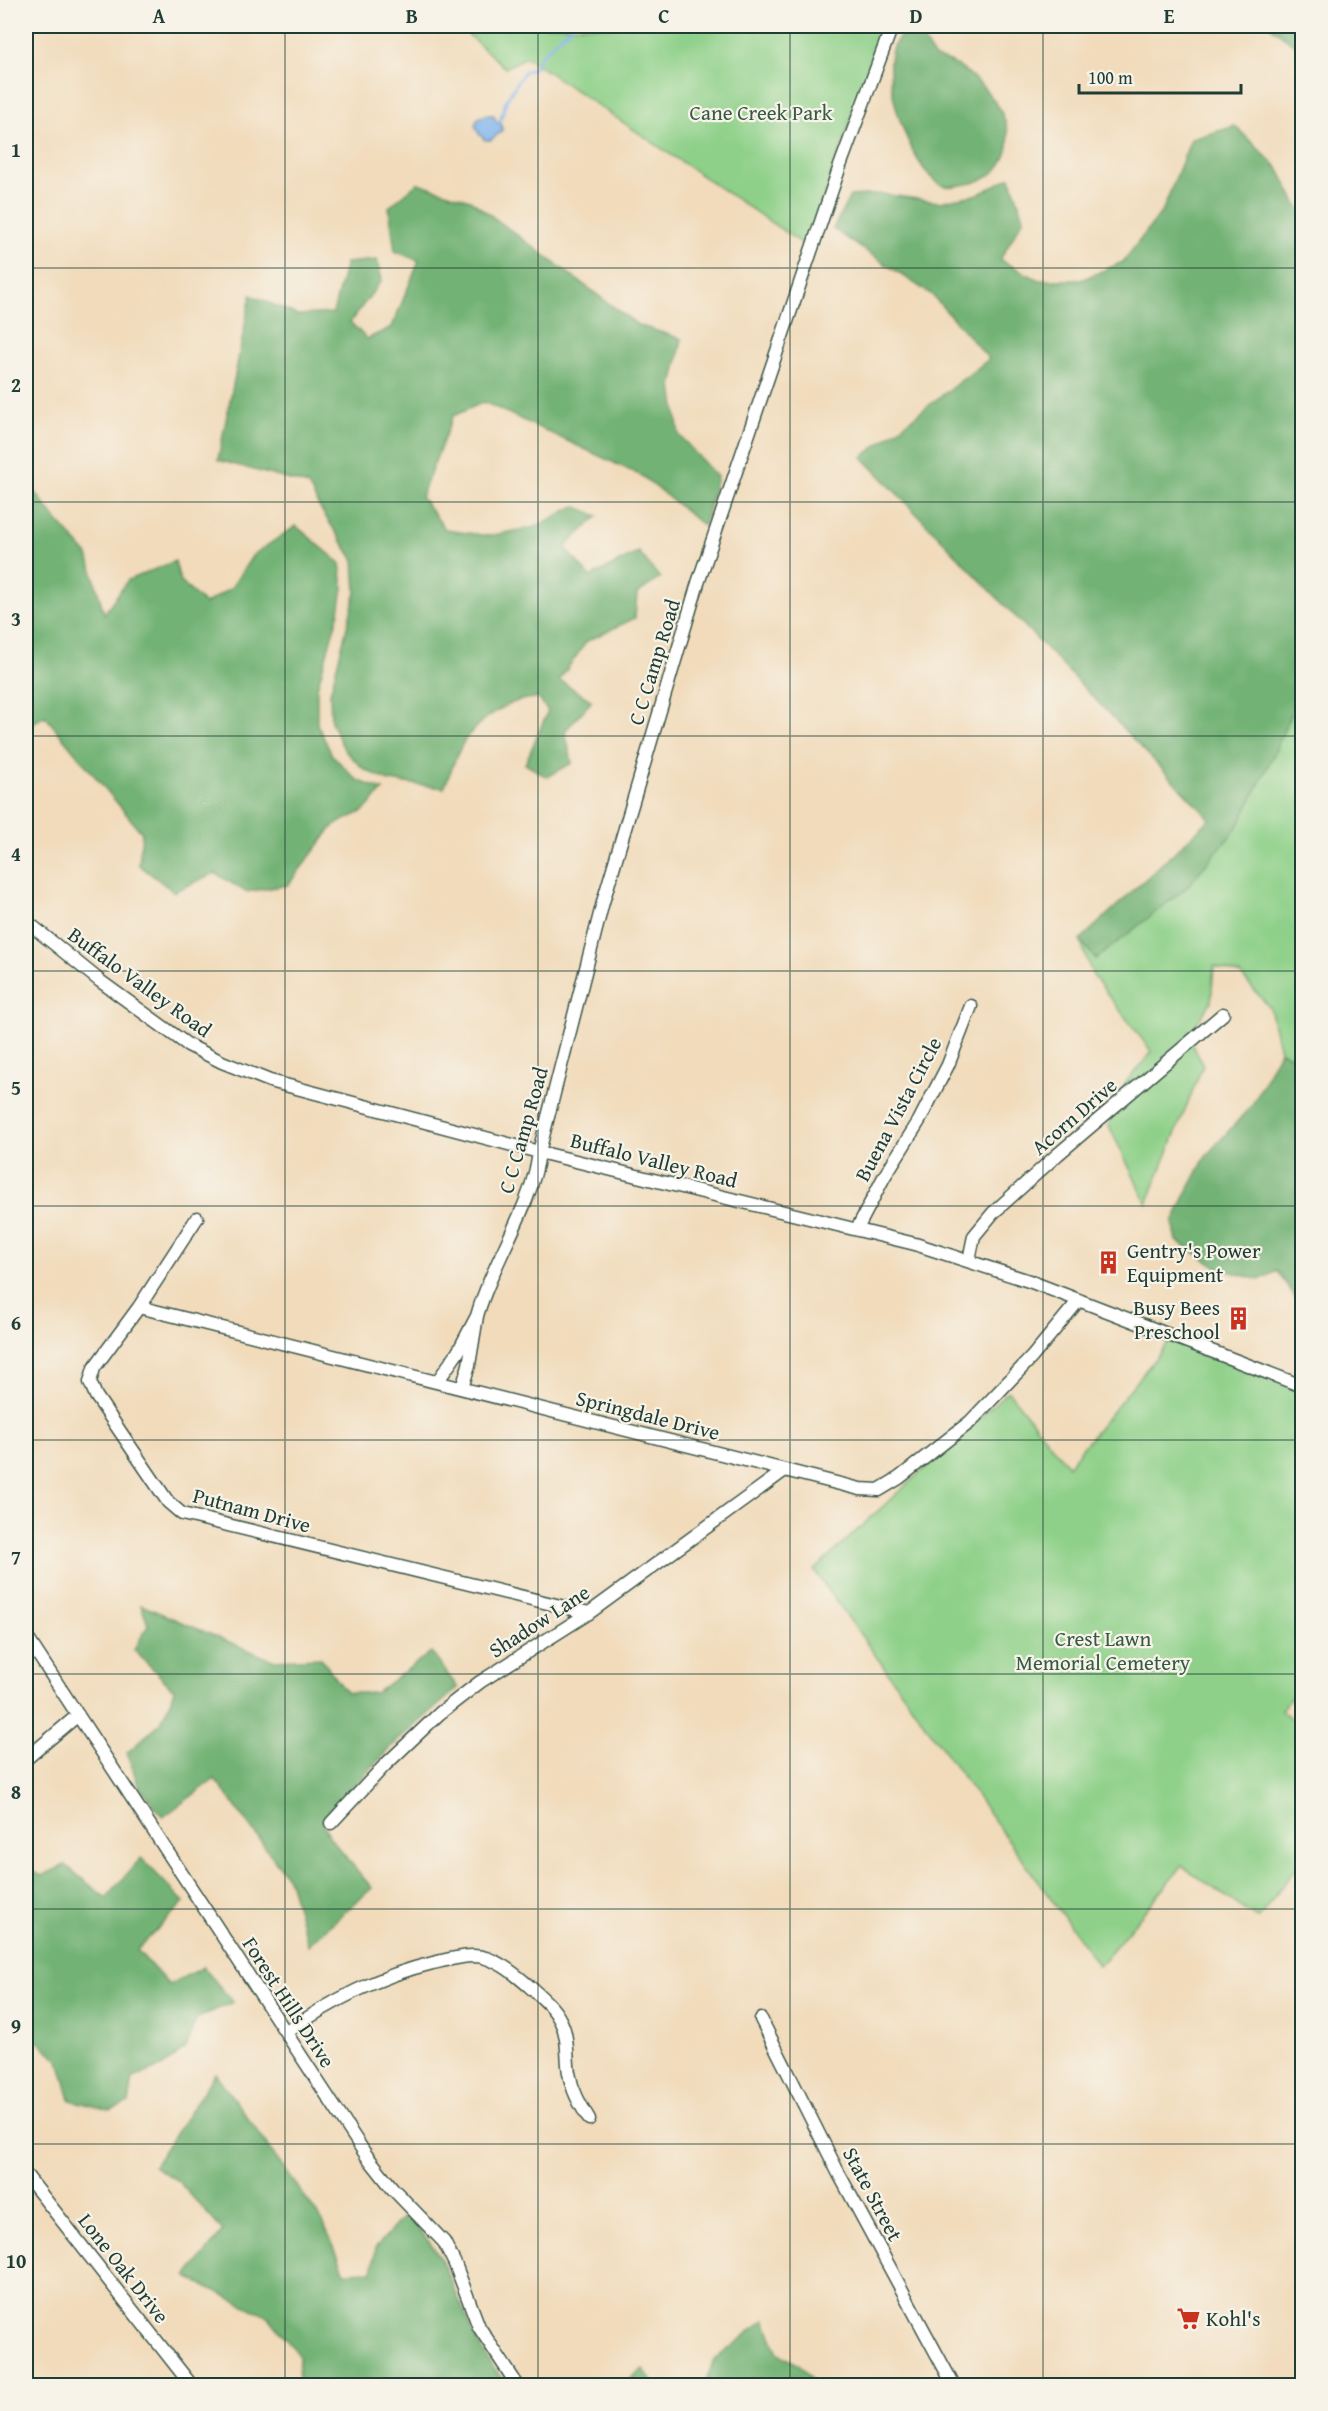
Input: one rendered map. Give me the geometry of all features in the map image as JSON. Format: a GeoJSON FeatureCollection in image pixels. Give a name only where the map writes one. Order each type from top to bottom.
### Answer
{"type":"FeatureCollection","features":[{"type":"Feature","properties":{"kind":"street","name":"C C Camp Road"},"geometry":{"type":"LineString","coordinates":[[477,1316],[487,1285],[538,1166],[539,1152],[603,902],[698,583],[840,166],[892,26]]}},
{"type":"Feature","properties":{"kind":"street","name":"Buffalo Valley Road"},"geometry":{"type":"LineString","coordinates":[[26,921],[140,1012],[188,1045],[222,1062],[270,1081],[539,1152],[857,1229],[969,1260],[1302,1386]]}},
{"type":"Feature","properties":{"kind":"street","name":"Buena Vista Circle"},"geometry":{"type":"LineString","coordinates":[[857,1229],[884,1177],[919,1121],[948,1065],[971,1006]]}},
{"type":"Feature","properties":{"kind":"street","name":"Acorn Drive"},"geometry":{"type":"LineString","coordinates":[[969,1260],[974,1236],[993,1213],[1223,1014]]}},
{"type":"Feature","properties":{"kind":"street","name":"Putnam Drive"},"geometry":{"type":"LineString","coordinates":[[197,1218],[139,1308],[94,1368],[90,1382],[96,1396],[168,1502],[182,1514],[589,1613]]}},
{"type":"Feature","properties":{"kind":"street","name":"Springdale Drive"},"geometry":{"type":"LineString","coordinates":[[139,1308],[860,1489],[879,1490],[899,1478],[970,1422],[994,1398],[1079,1300]]}},
{"type":"Feature","properties":{"kind":"street"},"geometry":{"type":"LineString","coordinates":[[436,1382],[458,1352],[477,1316]]}},
{"type":"Feature","properties":{"kind":"street"},"geometry":{"type":"LineString","coordinates":[[462,1388],[469,1365],[477,1316]]}},
{"type":"Feature","properties":{"kind":"street","name":"Shadow Lane"},"geometry":{"type":"LineString","coordinates":[[331,1823],[385,1765],[440,1713],[480,1682],[589,1613],[785,1470]]}},
{"type":"Feature","properties":{"kind":"street","name":"Forest Hills Drive"},"geometry":{"type":"LineString","coordinates":[[26,1636],[366,2155],[393,2189],[444,2242],[479,2327],[518,2385]]}},
{"type":"Feature","properties":{"kind":"street"},"geometry":{"type":"LineString","coordinates":[[26,1760],[78,1715]]}},
{"type":"Feature","properties":{"kind":"street"},"geometry":{"type":"LineString","coordinates":[[286,2032],[332,2003],[382,1977],[419,1966],[476,1956],[497,1963],[520,1978],[549,2004],[560,2020],[566,2037],[569,2072],[574,2093],[589,2119]]}},
{"type":"Feature","properties":{"kind":"street","name":"State Street"},"geometry":{"type":"LineString","coordinates":[[761,2019],[839,2174],[954,2385]]}},
{"type":"Feature","properties":{"kind":"street","name":"Lone Oak Drive"},"geometry":{"type":"LineString","coordinates":[[26,2175],[192,2385]]}},
{"type":"Feature","properties":{"kind":"green space","name":"Cane Creek Park"},"geometry":{"type":"Polygon","coordinates":[[[459,26],[885,26],[806,246],[526,57],[505,68],[459,26]]]}},
{"type":"Feature","properties":{"kind":"green space"},"geometry":{"type":"Polygon","coordinates":[[[909,26],[916,26],[935,57],[959,67],[979,83],[1000,110],[1006,123],[1008,148],[1004,160],[988,177],[976,182],[953,186],[939,184],[928,174],[908,141],[894,100],[890,61],[893,47],[909,26]]]}},
{"type":"Feature","properties":{"kind":"green space"},"geometry":{"type":"Polygon","coordinates":[[[1270,26],[1302,26],[1302,51],[1270,26]]]}},
{"type":"Feature","properties":{"kind":"green space"},"geometry":{"type":"Polygon","coordinates":[[[1235,126],[1278,168],[1302,215],[1302,685],[1275,752],[1237,828],[1185,889],[1096,959],[1080,940],[1210,819],[862,457],[989,359],[932,295],[833,229],[850,196],[882,194],[939,202],[979,194],[1010,177],[1024,218],[1000,260],[1039,280],[1081,280],[1123,262],[1163,210],[1191,139],[1235,126]]]}},
{"type":"Feature","properties":{"kind":"green space"},"geometry":{"type":"Polygon","coordinates":[[[418,183],[470,200],[638,325],[682,339],[672,386],[679,435],[717,477],[704,526],[642,476],[484,402],[453,416],[421,497],[446,530],[489,536],[535,527],[575,506],[598,516],[565,547],[590,577],[639,552],[660,578],[637,594],[635,618],[587,641],[559,680],[592,701],[565,731],[572,763],[547,777],[525,764],[548,711],[538,698],[509,705],[481,722],[460,748],[444,788],[389,781],[364,769],[345,751],[331,722],[330,693],[356,592],[354,560],[308,485],[218,460],[251,295],[297,315],[333,313],[346,263],[377,260],[382,280],[350,322],[367,339],[392,327],[419,261],[395,251],[389,207],[418,183]]]}},
{"type":"Feature","properties":{"kind":"green space"},"geometry":{"type":"Polygon","coordinates":[[[26,480],[54,517],[88,555],[104,614],[128,580],[175,561],[180,581],[205,604],[231,588],[253,555],[296,526],[340,563],[343,588],[339,612],[317,688],[317,724],[332,755],[357,780],[383,790],[364,811],[334,825],[288,885],[246,892],[215,873],[174,892],[139,865],[142,833],[45,716],[26,727],[26,480]]]}},
{"type":"Feature","properties":{"kind":"green space"},"geometry":{"type":"Polygon","coordinates":[[[1302,685],[1302,1062],[1280,1051],[1270,1008],[1241,975],[1214,966],[1211,1002],[1188,1036],[1203,1065],[1147,1204],[1108,1124],[1126,1082],[1152,1052],[1092,974],[1080,940],[1096,959],[1237,827],[1275,752],[1302,685]]]}},
{"type":"Feature","properties":{"kind":"green space"},"geometry":{"type":"Polygon","coordinates":[[[1280,1051],[1302,1062],[1302,1307],[1277,1271],[1259,1280],[1218,1268],[1177,1241],[1173,1223],[1206,1156],[1252,1105],[1280,1051]]]}},
{"type":"Feature","properties":{"kind":"green space","name":"Crest Lawn Memorial Cemetery"},"geometry":{"type":"Polygon","coordinates":[[[1170,1340],[1302,1391],[1302,1683],[1281,1710],[1302,1728],[1302,1860],[1258,1919],[1182,1866],[1099,1966],[814,1570],[1008,1391],[1068,1466],[1170,1340]]]}},
{"type":"Feature","properties":{"kind":"green space"},"geometry":{"type":"Polygon","coordinates":[[[141,1605],[272,1660],[321,1658],[347,1693],[376,1693],[431,1652],[458,1688],[392,1746],[322,1820],[330,1838],[372,1888],[308,1945],[288,1878],[215,1779],[163,1817],[139,1787],[127,1753],[160,1723],[175,1691],[134,1650],[148,1625],[141,1605]]]}},
{"type":"Feature","properties":{"kind":"green space"},"geometry":{"type":"Polygon","coordinates":[[[141,1858],[184,1902],[137,1950],[169,1985],[203,1967],[233,2002],[196,2019],[186,2048],[163,2066],[133,2078],[129,2103],[110,2110],[70,2100],[59,2060],[26,2031],[26,1868],[42,1876],[65,1865],[106,1898],[141,1858]]]}},
{"type":"Feature","properties":{"kind":"green space"},"geometry":{"type":"Polygon","coordinates":[[[215,2073],[323,2222],[345,2272],[372,2271],[376,2247],[407,2213],[439,2255],[481,2349],[506,2385],[298,2385],[299,2356],[269,2317],[187,2277],[223,2231],[178,2181],[154,2166],[215,2073]]]}},
{"type":"Feature","properties":{"kind":"green space"},"geometry":{"type":"Polygon","coordinates":[[[765,2320],[778,2354],[800,2365],[816,2385],[706,2385],[713,2361],[765,2320]]]}},
{"type":"Feature","properties":{"kind":"green space"},"geometry":{"type":"Polygon","coordinates":[[[643,2369],[656,2385],[634,2385],[630,2380],[643,2369]]]}},
{"type":"Feature","properties":{"kind":"water"},"geometry":{"type":"Polygon","coordinates":[[[494,115],[495,120],[502,125],[502,131],[491,140],[485,140],[475,125],[478,118],[494,115]]]}},
{"type":"Feature","properties":{"kind":"waterway"},"geometry":{"type":"LineString","coordinates":[[500,122],[506,101],[524,72],[533,69],[541,55],[572,26]]}},
{"type":"Feature","properties":{"kind":"place","name":"Gentry's Power Equipment"},"geometry":{"type":"Point","coordinates":[1109,1262]}},
{"type":"Feature","properties":{"kind":"place","name":"Busy Bees Preschool"},"geometry":{"type":"Point","coordinates":[1238,1319]}},
{"type":"Feature","properties":{"kind":"place","name":"Kohl's"},"geometry":{"type":"Point","coordinates":[1188,2318]}}]}
